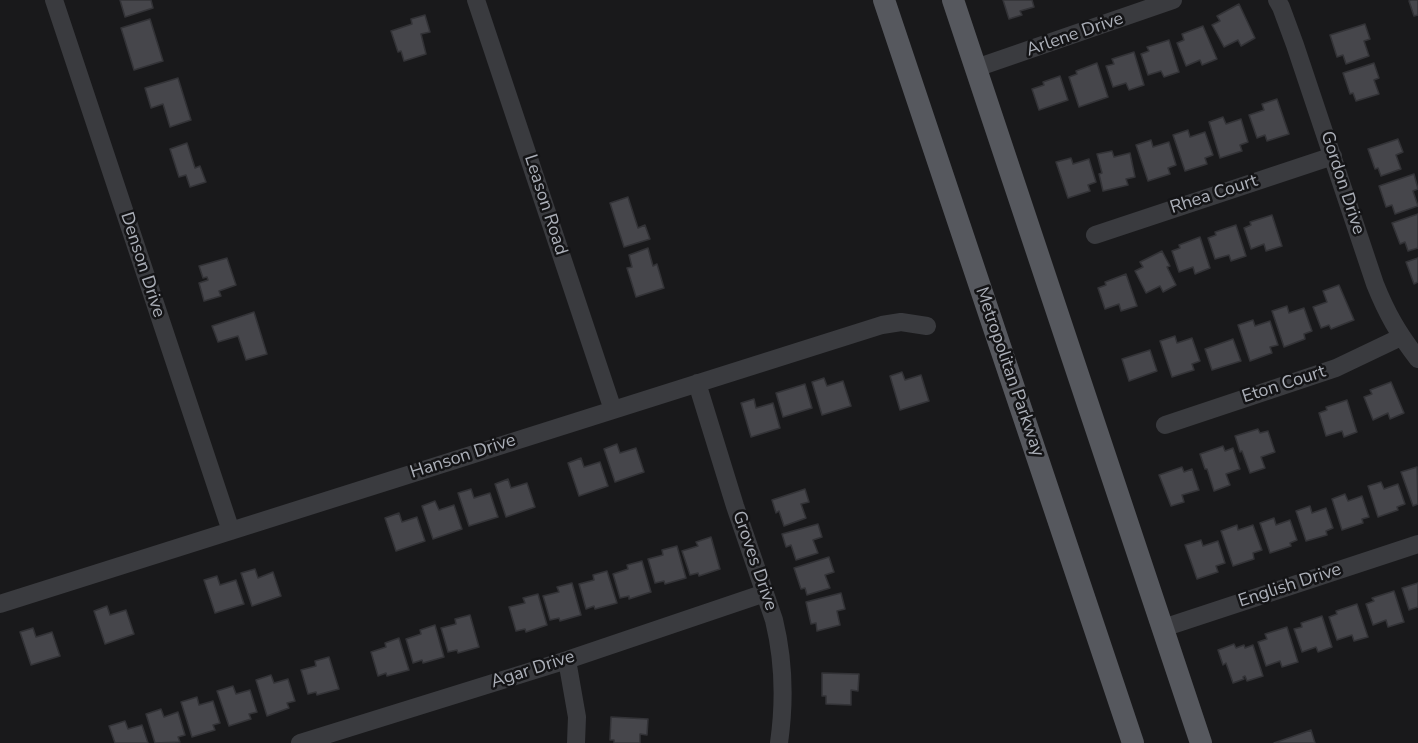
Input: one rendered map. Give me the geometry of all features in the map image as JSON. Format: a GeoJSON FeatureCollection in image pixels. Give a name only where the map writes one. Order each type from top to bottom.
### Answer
{"type":"FeatureCollection","features":[{"type":"Feature","properties":{"kind":"main road","name":"Metropolitan Parkway"},"geometry":{"type":"LineString","coordinates":[[884,0],[1133,743]]}},
{"type":"Feature","properties":{"kind":"main road"},"geometry":{"type":"LineString","coordinates":[[953,0],[1201,743]]}},
{"type":"Feature","properties":{"kind":"street","name":"Denson Drive"},"geometry":{"type":"LineString","coordinates":[[54,0],[231,531]]}},
{"type":"Feature","properties":{"kind":"street","name":"Leason Road"},"geometry":{"type":"LineString","coordinates":[[477,0],[613,410]]}},
{"type":"Feature","properties":{"kind":"street","name":"Arlene Drive"},"geometry":{"type":"LineString","coordinates":[[976,68],[1173,0]]}},
{"type":"Feature","properties":{"kind":"street","name":"Gordon Drive"},"geometry":{"type":"LineString","coordinates":[[1277,0],[1333,156],[1375,284],[1401,337],[1418,359]]}},
{"type":"Feature","properties":{"kind":"street","name":"Rhea Court"},"geometry":{"type":"LineString","coordinates":[[1095,235],[1333,156]]}},
{"type":"Feature","properties":{"kind":"street","name":"Hanson Drive"},"geometry":{"type":"LineString","coordinates":[[0,604],[882,325],[900,322],[927,326]]}},
{"type":"Feature","properties":{"kind":"street","name":"Eton Court"},"geometry":{"type":"LineString","coordinates":[[1165,425],[1336,368],[1401,337]]}},
{"type":"Feature","properties":{"kind":"street","name":"Groves Drive"},"geometry":{"type":"LineString","coordinates":[[697,383],[778,634],[783,672],[783,714],[779,743]]}},
{"type":"Feature","properties":{"kind":"street","name":"English Drive"},"geometry":{"type":"LineString","coordinates":[[1163,628],[1418,544]]}},
{"type":"Feature","properties":{"kind":"street","name":"Agar Drive"},"geometry":{"type":"LineString","coordinates":[[300,743],[328,739],[765,593]]}},
{"type":"Feature","properties":{"kind":"street"},"geometry":{"type":"LineString","coordinates":[[567,660],[577,717],[576,743]]}},
{"type":"Feature","properties":{"kind":"building"},"geometry":{"type":"Polygon","coordinates":[[[120,0],[151,0],[153,8],[125,17],[120,0]]]}},
{"type":"Feature","properties":{"kind":"building"},"geometry":{"type":"Polygon","coordinates":[[[1003,0],[1032,0],[1034,7],[1020,11],[1022,15],[1009,19],[1003,0]]]}},
{"type":"Feature","properties":{"kind":"building"},"geometry":{"type":"Polygon","coordinates":[[[1418,0],[1418,15],[1414,16],[1409,1],[1418,0]]]}},
{"type":"Feature","properties":{"kind":"building"},"geometry":{"type":"Polygon","coordinates":[[[1239,4],[1255,38],[1241,46],[1238,40],[1224,47],[1212,25],[1220,21],[1217,16],[1239,4]]]}},
{"type":"Feature","properties":{"kind":"building"},"geometry":{"type":"Polygon","coordinates":[[[425,15],[430,32],[421,34],[426,54],[404,61],[401,51],[398,52],[391,31],[412,24],[411,19],[425,15]]]}},
{"type":"Feature","properties":{"kind":"building"},"geometry":{"type":"Polygon","coordinates":[[[150,19],[163,61],[134,70],[121,28],[150,19]]]}},
{"type":"Feature","properties":{"kind":"building"},"geometry":{"type":"Polygon","coordinates":[[[1365,24],[1370,39],[1364,41],[1369,56],[1346,64],[1343,55],[1337,57],[1330,35],[1365,24]]]}},
{"type":"Feature","properties":{"kind":"building"},"geometry":{"type":"Polygon","coordinates":[[[1203,26],[1217,59],[1202,65],[1200,60],[1186,66],[1177,43],[1184,40],[1182,34],[1203,26]]]}},
{"type":"Feature","properties":{"kind":"building"},"geometry":{"type":"Polygon","coordinates":[[[1169,40],[1179,72],[1164,77],[1161,71],[1148,75],[1141,54],[1149,51],[1147,47],[1169,40]]]}},
{"type":"Feature","properties":{"kind":"building"},"geometry":{"type":"Polygon","coordinates":[[[1134,52],[1144,85],[1129,90],[1126,83],[1113,87],[1106,66],[1114,64],[1112,59],[1134,52]]]}},
{"type":"Feature","properties":{"kind":"building"},"geometry":{"type":"Polygon","coordinates":[[[1097,63],[1108,97],[1079,107],[1069,77],[1077,74],[1076,71],[1097,63]]]}},
{"type":"Feature","properties":{"kind":"building"},"geometry":{"type":"Polygon","coordinates":[[[1374,63],[1379,78],[1374,80],[1379,94],[1356,101],[1353,93],[1350,94],[1343,73],[1374,63]]]}},
{"type":"Feature","properties":{"kind":"building"},"geometry":{"type":"Polygon","coordinates":[[[1060,76],[1068,100],[1039,110],[1032,89],[1060,76]]]}},
{"type":"Feature","properties":{"kind":"building"},"geometry":{"type":"Polygon","coordinates":[[[178,78],[191,120],[170,127],[163,104],[151,108],[145,88],[178,78]]]}},
{"type":"Feature","properties":{"kind":"building"},"geometry":{"type":"Polygon","coordinates":[[[1277,99],[1289,134],[1267,141],[1265,135],[1257,138],[1249,115],[1264,110],[1262,104],[1277,99]]]}},
{"type":"Feature","properties":{"kind":"building"},"geometry":{"type":"Polygon","coordinates":[[[1223,117],[1226,124],[1241,119],[1248,142],[1240,145],[1242,151],[1220,158],[1209,122],[1223,117]]]}},
{"type":"Feature","properties":{"kind":"building"},"geometry":{"type":"Polygon","coordinates":[[[1188,130],[1190,137],[1205,132],[1213,155],[1205,158],[1207,164],[1185,171],[1173,135],[1188,130]]]}},
{"type":"Feature","properties":{"kind":"building"},"geometry":{"type":"Polygon","coordinates":[[[1398,139],[1403,152],[1396,155],[1401,169],[1381,176],[1378,168],[1375,169],[1368,149],[1398,139]]]}},
{"type":"Feature","properties":{"kind":"building"},"geometry":{"type":"Polygon","coordinates":[[[1151,140],[1153,147],[1169,142],[1176,165],[1168,168],[1170,174],[1148,181],[1136,145],[1151,140]]]}},
{"type":"Feature","properties":{"kind":"building"},"geometry":{"type":"Polygon","coordinates":[[[187,143],[195,168],[200,166],[206,182],[190,187],[186,175],[179,177],[170,149],[187,143]]]}},
{"type":"Feature","properties":{"kind":"building"},"geometry":{"type":"Polygon","coordinates":[[[1112,151],[1114,157],[1130,153],[1135,177],[1126,179],[1128,185],[1103,191],[1099,174],[1102,173],[1097,154],[1112,151]]]}},
{"type":"Feature","properties":{"kind":"building"},"geometry":{"type":"Polygon","coordinates":[[[1071,158],[1073,164],[1089,159],[1096,182],[1088,185],[1090,191],[1068,198],[1056,162],[1071,158]]]}},
{"type":"Feature","properties":{"kind":"building"},"geometry":{"type":"Polygon","coordinates":[[[1414,174],[1418,189],[1413,191],[1418,206],[1395,214],[1392,205],[1386,207],[1379,186],[1414,174]]]}},
{"type":"Feature","properties":{"kind":"building"},"geometry":{"type":"Polygon","coordinates":[[[628,197],[638,228],[645,225],[650,239],[624,247],[610,203],[628,197]]]}},
{"type":"Feature","properties":{"kind":"building"},"geometry":{"type":"Polygon","coordinates":[[[1418,214],[1418,248],[1408,251],[1405,242],[1400,244],[1392,223],[1418,214]]]}},
{"type":"Feature","properties":{"kind":"building"},"geometry":{"type":"Polygon","coordinates":[[[1272,215],[1282,246],[1266,251],[1264,244],[1251,249],[1244,228],[1251,225],[1250,222],[1272,215]]]}},
{"type":"Feature","properties":{"kind":"building"},"geometry":{"type":"Polygon","coordinates":[[[1236,225],[1246,256],[1231,261],[1229,255],[1215,259],[1208,238],[1216,235],[1215,232],[1236,225]]]}},
{"type":"Feature","properties":{"kind":"building"},"geometry":{"type":"Polygon","coordinates":[[[1200,237],[1210,268],[1195,274],[1193,267],[1179,272],[1172,251],[1180,248],[1179,245],[1200,237]]]}},
{"type":"Feature","properties":{"kind":"building"},"geometry":{"type":"Polygon","coordinates":[[[648,248],[653,266],[657,264],[664,288],[636,297],[627,268],[632,267],[629,255],[648,248]]]}},
{"type":"Feature","properties":{"kind":"building"},"geometry":{"type":"Polygon","coordinates":[[[1162,251],[1176,285],[1163,292],[1160,286],[1146,293],[1135,271],[1143,267],[1140,262],[1162,251]]]}},
{"type":"Feature","properties":{"kind":"building"},"geometry":{"type":"Polygon","coordinates":[[[227,258],[236,285],[219,291],[221,296],[204,301],[199,283],[208,280],[207,277],[203,278],[199,266],[227,258]]]}},
{"type":"Feature","properties":{"kind":"building"},"geometry":{"type":"Polygon","coordinates":[[[1418,258],[1418,282],[1414,284],[1406,262],[1418,258]]]}},
{"type":"Feature","properties":{"kind":"building"},"geometry":{"type":"Polygon","coordinates":[[[1126,274],[1137,306],[1121,311],[1119,304],[1105,309],[1098,288],[1106,285],[1105,282],[1126,274]]]}},
{"type":"Feature","properties":{"kind":"building"},"geometry":{"type":"Polygon","coordinates":[[[1339,285],[1354,320],[1331,329],[1329,325],[1321,328],[1313,307],[1327,302],[1323,291],[1339,285]]]}},
{"type":"Feature","properties":{"kind":"building"},"geometry":{"type":"Polygon","coordinates":[[[1287,306],[1289,313],[1304,308],[1312,331],[1304,334],[1305,339],[1284,347],[1272,311],[1287,306]]]}},
{"type":"Feature","properties":{"kind":"building"},"geometry":{"type":"Polygon","coordinates":[[[254,312],[267,354],[246,360],[238,336],[218,342],[212,326],[254,312]]]}},
{"type":"Feature","properties":{"kind":"building"},"geometry":{"type":"Polygon","coordinates":[[[1253,320],[1255,326],[1270,321],[1278,345],[1270,347],[1272,353],[1250,361],[1238,325],[1253,320]]]}},
{"type":"Feature","properties":{"kind":"building"},"geometry":{"type":"Polygon","coordinates":[[[1175,336],[1177,343],[1192,338],[1200,361],[1192,364],[1194,370],[1172,377],[1160,341],[1175,336]]]}},
{"type":"Feature","properties":{"kind":"building"},"geometry":{"type":"Polygon","coordinates":[[[1233,339],[1241,361],[1212,370],[1205,349],[1233,339]]]}},
{"type":"Feature","properties":{"kind":"building"},"geometry":{"type":"Polygon","coordinates":[[[1150,350],[1157,371],[1129,381],[1122,359],[1150,350]]]}},
{"type":"Feature","properties":{"kind":"building"},"geometry":{"type":"Polygon","coordinates":[[[902,372],[905,380],[921,375],[929,401],[900,410],[890,376],[902,372]]]}},
{"type":"Feature","properties":{"kind":"building"},"geometry":{"type":"Polygon","coordinates":[[[824,378],[827,386],[843,381],[851,406],[822,415],[812,382],[824,378]]]}},
{"type":"Feature","properties":{"kind":"building"},"geometry":{"type":"Polygon","coordinates":[[[1391,382],[1404,413],[1390,419],[1388,413],[1373,420],[1364,397],[1372,394],[1370,390],[1391,382]]]}},
{"type":"Feature","properties":{"kind":"building"},"geometry":{"type":"Polygon","coordinates":[[[805,384],[812,408],[783,417],[776,393],[805,384]]]}},
{"type":"Feature","properties":{"kind":"building"},"geometry":{"type":"Polygon","coordinates":[[[754,399],[756,408],[773,403],[780,428],[751,437],[741,403],[754,399]]]}},
{"type":"Feature","properties":{"kind":"building"},"geometry":{"type":"Polygon","coordinates":[[[1347,400],[1357,432],[1344,437],[1342,431],[1326,436],[1319,413],[1327,410],[1326,407],[1347,400]]]}},
{"type":"Feature","properties":{"kind":"building"},"geometry":{"type":"Polygon","coordinates":[[[1258,429],[1260,433],[1268,431],[1275,452],[1261,457],[1265,468],[1250,473],[1235,436],[1258,429]]]}},
{"type":"Feature","properties":{"kind":"building"},"geometry":{"type":"Polygon","coordinates":[[[617,444],[620,453],[636,448],[644,472],[615,482],[604,449],[617,444]]]}},
{"type":"Feature","properties":{"kind":"building"},"geometry":{"type":"Polygon","coordinates":[[[1223,446],[1225,451],[1233,448],[1240,469],[1226,474],[1230,485],[1214,491],[1200,454],[1223,446]]]}},
{"type":"Feature","properties":{"kind":"building"},"geometry":{"type":"Polygon","coordinates":[[[581,458],[584,467],[600,462],[608,486],[579,496],[568,463],[581,458]]]}},
{"type":"Feature","properties":{"kind":"building"},"geometry":{"type":"Polygon","coordinates":[[[1182,467],[1184,472],[1192,469],[1199,490],[1182,495],[1184,502],[1171,506],[1159,475],[1182,467]]]}},
{"type":"Feature","properties":{"kind":"building"},"geometry":{"type":"Polygon","coordinates":[[[1417,467],[1418,504],[1413,506],[1401,472],[1417,467]]]}},
{"type":"Feature","properties":{"kind":"building"},"geometry":{"type":"Polygon","coordinates":[[[508,479],[511,488],[527,483],[535,507],[506,517],[495,484],[508,479]]]}},
{"type":"Feature","properties":{"kind":"building"},"geometry":{"type":"Polygon","coordinates":[[[1381,482],[1384,489],[1398,484],[1405,504],[1397,507],[1398,510],[1378,517],[1368,486],[1381,482]]]}},
{"type":"Feature","properties":{"kind":"building"},"geometry":{"type":"Polygon","coordinates":[[[471,489],[474,498],[490,493],[498,517],[469,526],[458,493],[471,489]]]}},
{"type":"Feature","properties":{"kind":"building"},"geometry":{"type":"Polygon","coordinates":[[[805,489],[809,502],[801,504],[806,518],[784,526],[779,511],[776,513],[772,500],[805,489]]]}},
{"type":"Feature","properties":{"kind":"building"},"geometry":{"type":"Polygon","coordinates":[[[1345,494],[1348,501],[1362,496],[1369,517],[1362,519],[1363,523],[1342,530],[1332,499],[1345,494]]]}},
{"type":"Feature","properties":{"kind":"building"},"geometry":{"type":"Polygon","coordinates":[[[435,501],[439,510],[454,505],[462,529],[433,539],[422,506],[435,501]]]}},
{"type":"Feature","properties":{"kind":"building"},"geometry":{"type":"Polygon","coordinates":[[[1310,506],[1312,513],[1326,508],[1333,528],[1326,531],[1327,535],[1306,541],[1296,511],[1310,506]]]}},
{"type":"Feature","properties":{"kind":"building"},"geometry":{"type":"Polygon","coordinates":[[[399,513],[402,522],[417,517],[425,541],[396,551],[385,518],[399,513]]]}},
{"type":"Feature","properties":{"kind":"building"},"geometry":{"type":"Polygon","coordinates":[[[1274,518],[1276,525],[1290,520],[1297,540],[1290,543],[1291,546],[1270,553],[1260,523],[1274,518]]]}},
{"type":"Feature","properties":{"kind":"building"},"geometry":{"type":"Polygon","coordinates":[[[818,524],[822,537],[813,540],[818,553],[796,560],[791,545],[786,547],[782,534],[818,524]]]}},
{"type":"Feature","properties":{"kind":"building"},"geometry":{"type":"Polygon","coordinates":[[[1237,525],[1238,530],[1253,525],[1262,550],[1253,553],[1254,559],[1233,566],[1221,531],[1237,525]]]}},
{"type":"Feature","properties":{"kind":"building"},"geometry":{"type":"Polygon","coordinates":[[[711,537],[720,569],[699,576],[698,573],[690,575],[682,551],[698,546],[696,542],[711,537]]]}},
{"type":"Feature","properties":{"kind":"building"},"geometry":{"type":"Polygon","coordinates":[[[1201,540],[1203,546],[1218,541],[1225,563],[1216,566],[1218,572],[1197,579],[1185,545],[1201,540]]]}},
{"type":"Feature","properties":{"kind":"building"},"geometry":{"type":"Polygon","coordinates":[[[677,546],[686,578],[665,584],[664,581],[655,583],[648,559],[663,555],[662,550],[677,546]]]}},
{"type":"Feature","properties":{"kind":"building"},"geometry":{"type":"Polygon","coordinates":[[[829,557],[834,572],[825,575],[830,588],[807,595],[805,588],[801,589],[794,568],[829,557]]]}},
{"type":"Feature","properties":{"kind":"building"},"geometry":{"type":"Polygon","coordinates":[[[642,561],[651,592],[629,599],[629,596],[620,598],[613,574],[628,569],[627,565],[642,561]]]}},
{"type":"Feature","properties":{"kind":"building"},"geometry":{"type":"Polygon","coordinates":[[[255,569],[258,578],[273,572],[281,596],[252,606],[241,573],[255,569]]]}},
{"type":"Feature","properties":{"kind":"building"},"geometry":{"type":"Polygon","coordinates":[[[607,571],[617,603],[586,609],[579,584],[594,580],[593,575],[607,571]]]}},
{"type":"Feature","properties":{"kind":"building"},"geometry":{"type":"Polygon","coordinates":[[[217,576],[220,585],[236,580],[244,604],[215,613],[204,580],[217,576]]]}},
{"type":"Feature","properties":{"kind":"building"},"geometry":{"type":"Polygon","coordinates":[[[572,583],[581,615],[560,621],[559,618],[550,620],[543,596],[559,592],[557,587],[572,583]]]}},
{"type":"Feature","properties":{"kind":"building"},"geometry":{"type":"Polygon","coordinates":[[[1418,583],[1418,607],[1409,610],[1402,588],[1418,583]]]}},
{"type":"Feature","properties":{"kind":"building"},"geometry":{"type":"Polygon","coordinates":[[[1394,591],[1404,622],[1388,627],[1386,620],[1373,625],[1366,604],[1374,601],[1372,598],[1394,591]]]}},
{"type":"Feature","properties":{"kind":"building"},"geometry":{"type":"Polygon","coordinates":[[[841,593],[845,609],[837,611],[840,625],[817,631],[816,623],[811,624],[806,602],[841,593]]]}},
{"type":"Feature","properties":{"kind":"building"},"geometry":{"type":"Polygon","coordinates":[[[538,594],[547,625],[526,632],[525,629],[516,631],[509,607],[525,603],[523,598],[538,594]]]}},
{"type":"Feature","properties":{"kind":"building"},"geometry":{"type":"Polygon","coordinates":[[[1357,604],[1368,637],[1354,641],[1352,635],[1337,640],[1329,617],[1337,614],[1336,611],[1357,604]]]}},
{"type":"Feature","properties":{"kind":"building"},"geometry":{"type":"Polygon","coordinates":[[[107,606],[110,615],[126,610],[134,634],[105,644],[94,611],[107,606]]]}},
{"type":"Feature","properties":{"kind":"building"},"geometry":{"type":"Polygon","coordinates":[[[470,615],[479,647],[458,653],[457,650],[448,652],[441,628],[456,624],[455,619],[470,615]]]}},
{"type":"Feature","properties":{"kind":"building"},"geometry":{"type":"Polygon","coordinates":[[[1322,616],[1332,647],[1318,652],[1316,647],[1302,652],[1294,629],[1302,627],[1301,623],[1322,616]]]}},
{"type":"Feature","properties":{"kind":"building"},"geometry":{"type":"Polygon","coordinates":[[[435,625],[444,657],[423,663],[422,660],[413,663],[406,639],[421,634],[420,630],[435,625]]]}},
{"type":"Feature","properties":{"kind":"building"},"geometry":{"type":"Polygon","coordinates":[[[1287,627],[1298,662],[1282,667],[1280,661],[1266,666],[1258,642],[1267,639],[1265,634],[1287,627]]]}},
{"type":"Feature","properties":{"kind":"building"},"geometry":{"type":"Polygon","coordinates":[[[33,628],[36,637],[52,632],[60,656],[31,665],[20,632],[33,628]]]}},
{"type":"Feature","properties":{"kind":"building"},"geometry":{"type":"Polygon","coordinates":[[[399,638],[409,670],[378,676],[371,652],[386,647],[385,643],[399,638]]]}},
{"type":"Feature","properties":{"kind":"building"},"geometry":{"type":"Polygon","coordinates":[[[1234,644],[1236,648],[1253,645],[1263,676],[1247,681],[1245,676],[1244,679],[1233,683],[1226,663],[1223,665],[1218,650],[1234,644]]]}},
{"type":"Feature","properties":{"kind":"building"},"geometry":{"type":"Polygon","coordinates":[[[329,657],[339,689],[317,695],[316,692],[308,694],[301,670],[316,666],[315,661],[329,657]]]}},
{"type":"Feature","properties":{"kind":"building"},"geometry":{"type":"Polygon","coordinates":[[[822,673],[859,674],[858,691],[851,690],[851,705],[826,704],[826,696],[822,696],[822,673]]]}},
{"type":"Feature","properties":{"kind":"building"},"geometry":{"type":"Polygon","coordinates":[[[271,675],[274,683],[288,679],[295,701],[287,703],[289,708],[267,716],[256,680],[271,675]]]}},
{"type":"Feature","properties":{"kind":"building"},"geometry":{"type":"Polygon","coordinates":[[[233,686],[236,694],[250,690],[257,712],[249,714],[251,719],[229,726],[217,691],[233,686]]]}},
{"type":"Feature","properties":{"kind":"building"},"geometry":{"type":"Polygon","coordinates":[[[197,697],[199,705],[213,701],[220,723],[213,725],[215,730],[192,737],[181,702],[197,697]]]}},
{"type":"Feature","properties":{"kind":"building"},"geometry":{"type":"Polygon","coordinates":[[[161,709],[164,717],[178,712],[185,735],[178,737],[180,742],[155,743],[146,714],[161,709]]]}},
{"type":"Feature","properties":{"kind":"building"},"geometry":{"type":"Polygon","coordinates":[[[611,717],[648,719],[647,735],[640,734],[640,743],[614,743],[614,740],[610,740],[611,717]]]}},
{"type":"Feature","properties":{"kind":"building"},"geometry":{"type":"Polygon","coordinates":[[[125,721],[128,729],[142,725],[148,743],[115,743],[109,726],[125,721]]]}},
{"type":"Feature","properties":{"kind":"building"},"geometry":{"type":"Polygon","coordinates":[[[1311,730],[1315,743],[1274,743],[1311,730]]]}}]}
